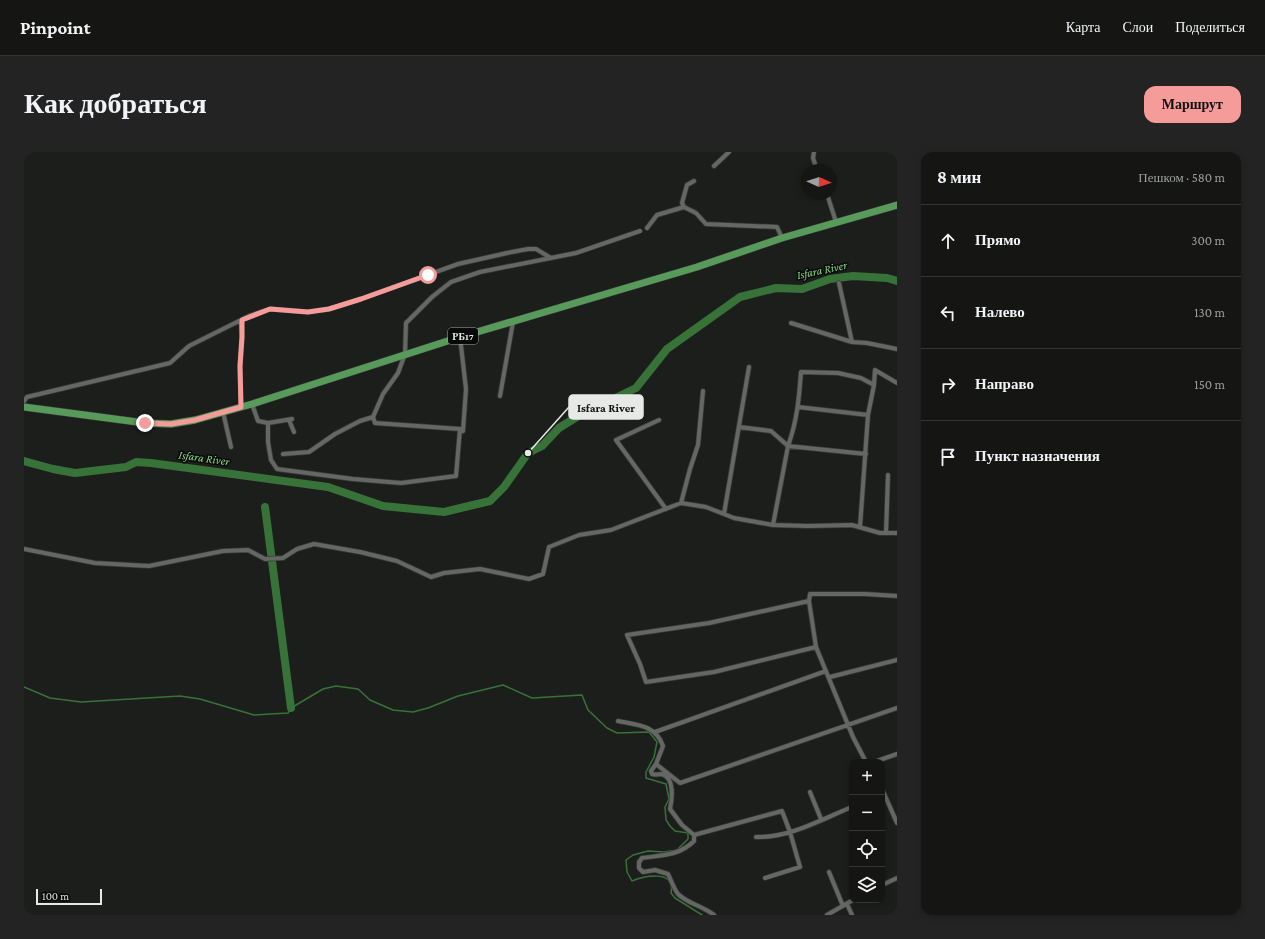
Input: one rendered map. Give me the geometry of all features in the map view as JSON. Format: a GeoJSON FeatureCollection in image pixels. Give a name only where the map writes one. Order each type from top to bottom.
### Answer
{"type":"FeatureCollection","features":[{"type":"Feature","properties":{"kind":"main road","name":"РБ17"},"geometry":{"type":"LineString","coordinates":[[24,407],[145,423],[171,424],[195,420],[252,404],[460,336],[698,267],[782,238],[897,205]]}},
{"type":"Feature","properties":{"kind":"street"},"geometry":{"type":"LineString","coordinates":[[714,166],[729,152]]}},
{"type":"Feature","properties":{"kind":"street"},"geometry":{"type":"LineString","coordinates":[[814,152],[813,158],[815,164]]}},
{"type":"Feature","properties":{"kind":"street"},"geometry":{"type":"LineString","coordinates":[[684,207],[682,203],[687,185],[694,182]]}},
{"type":"Feature","properties":{"kind":"street"},"geometry":{"type":"LineString","coordinates":[[829,200],[836,222]]}},
{"type":"Feature","properties":{"kind":"street"},"geometry":{"type":"LineString","coordinates":[[647,228],[658,215],[684,207],[696,212],[706,224],[777,227],[782,238]]}},
{"type":"Feature","properties":{"kind":"street"},"geometry":{"type":"LineString","coordinates":[[460,336],[466,389],[463,431],[460,429],[375,423],[374,417],[383,394],[398,373],[406,354],[406,323],[432,297],[451,282],[480,272],[576,253],[640,231]]}},
{"type":"Feature","properties":{"kind":"street"},"geometry":{"type":"LineString","coordinates":[[24,401],[27,397],[170,363],[189,346],[242,320],[270,309],[308,312],[329,309],[458,264],[528,249],[536,249],[552,258]]}},
{"type":"Feature","properties":{"kind":"street"},"geometry":{"type":"LineString","coordinates":[[839,283],[852,342]]}},
{"type":"Feature","properties":{"kind":"street"},"geometry":{"type":"LineString","coordinates":[[241,407],[240,366],[242,320]]}},
{"type":"Feature","properties":{"kind":"street"},"geometry":{"type":"LineString","coordinates":[[500,396],[513,321]]}},
{"type":"Feature","properties":{"kind":"street"},"geometry":{"type":"LineString","coordinates":[[791,323],[852,342],[867,343],[897,349]]}},
{"type":"Feature","properties":{"kind":"street"},"geometry":{"type":"LineString","coordinates":[[724,514],[749,367]]}},
{"type":"Feature","properties":{"kind":"street"},"geometry":{"type":"LineString","coordinates":[[860,527],[868,416],[874,385],[875,370],[897,383]]}},
{"type":"Feature","properties":{"kind":"street"},"geometry":{"type":"LineString","coordinates":[[773,525],[788,446],[795,426],[802,372],[838,373],[860,378],[874,385]]}},
{"type":"Feature","properties":{"kind":"street"},"geometry":{"type":"LineString","coordinates":[[681,504],[698,445],[703,391]]}},
{"type":"Feature","properties":{"kind":"street"},"geometry":{"type":"LineString","coordinates":[[252,404],[258,421],[268,422],[291,419],[294,432]]}},
{"type":"Feature","properties":{"kind":"street"},"geometry":{"type":"LineString","coordinates":[[798,407],[868,416]]}},
{"type":"Feature","properties":{"kind":"street"},"geometry":{"type":"LineString","coordinates":[[223,412],[231,447]]}},
{"type":"Feature","properties":{"kind":"street"},"geometry":{"type":"LineString","coordinates":[[284,454],[309,452],[335,434],[360,421],[374,417]]}},
{"type":"Feature","properties":{"kind":"street"},"geometry":{"type":"LineString","coordinates":[[659,420],[616,440],[666,509]]}},
{"type":"Feature","properties":{"kind":"street"},"geometry":{"type":"LineString","coordinates":[[268,422],[268,442],[271,460],[277,469],[353,479],[401,483],[456,476],[460,429]]}},
{"type":"Feature","properties":{"kind":"street"},"geometry":{"type":"LineString","coordinates":[[739,427],[771,431],[788,446],[866,454]]}},
{"type":"Feature","properties":{"kind":"street"},"geometry":{"type":"LineString","coordinates":[[886,533],[888,474]]}},
{"type":"Feature","properties":{"kind":"street"},"geometry":{"type":"LineString","coordinates":[[24,549],[95,563],[149,566],[222,551],[248,550],[265,559],[283,558],[297,549],[314,544],[360,552],[397,562],[431,577],[444,573],[480,569],[529,579],[543,574],[548,547],[579,535],[611,530],[681,504],[706,507],[734,518],[773,525],[852,525],[880,533],[897,533]]}},
{"type":"Feature","properties":{"kind":"street"},"geometry":{"type":"LineString","coordinates":[[864,759],[853,737],[849,724],[816,647],[809,601],[810,594],[865,594],[897,596]]}},
{"type":"Feature","properties":{"kind":"street"},"geometry":{"type":"LineString","coordinates":[[809,601],[709,624],[627,635],[646,682],[714,672],[816,647]]}},
{"type":"Feature","properties":{"kind":"street"},"geometry":{"type":"LineString","coordinates":[[830,678],[897,660]]}},
{"type":"Feature","properties":{"kind":"street"},"geometry":{"type":"LineString","coordinates":[[655,732],[826,671]]}},
{"type":"Feature","properties":{"kind":"street"},"geometry":{"type":"LineString","coordinates":[[656,764],[680,783],[897,708]]}},
{"type":"Feature","properties":{"kind":"street"},"geometry":{"type":"LineString","coordinates":[[618,721],[643,727],[655,732],[660,737],[663,746],[656,764],[651,770],[652,774],[663,774],[669,780],[672,790],[670,809],[682,825],[694,835]]}},
{"type":"Feature","properties":{"kind":"street"},"geometry":{"type":"LineString","coordinates":[[883,759],[897,754]]}},
{"type":"Feature","properties":{"kind":"street"},"geometry":{"type":"LineString","coordinates":[[810,792],[821,819]]}},
{"type":"Feature","properties":{"kind":"street"},"geometry":{"type":"LineString","coordinates":[[884,795],[897,823]]}},
{"type":"Feature","properties":{"kind":"street"},"geometry":{"type":"LineString","coordinates":[[756,837],[768,837],[790,832],[849,807]]}},
{"type":"Feature","properties":{"kind":"street"},"geometry":{"type":"LineString","coordinates":[[694,835],[782,811],[800,867],[765,878]]}},
{"type":"Feature","properties":{"kind":"street"},"geometry":{"type":"LineString","coordinates":[[694,835],[694,841],[688,848],[677,853],[642,858],[638,862],[639,868],[643,872],[655,870],[668,874],[677,893],[686,901],[708,910],[714,915]]}},
{"type":"Feature","properties":{"kind":"street"},"geometry":{"type":"LineString","coordinates":[[828,872],[845,905],[852,915]]}},
{"type":"Feature","properties":{"kind":"street"},"geometry":{"type":"LineString","coordinates":[[885,884],[897,878]]}},
{"type":"Feature","properties":{"kind":"street"},"geometry":{"type":"LineString","coordinates":[[827,915],[849,902]]}},
{"type":"Feature","properties":{"kind":"waterway","name":"Isfara River"},"geometry":{"type":"LineString","coordinates":[[24,461],[75,473],[126,467],[136,462],[151,463],[328,487],[383,506],[444,512],[490,501],[504,487],[528,453],[542,446],[559,428],[580,415],[636,388],[667,349],[740,297],[776,288],[802,289],[830,279],[853,276],[887,278],[897,281]]}},
{"type":"Feature","properties":{"kind":"waterway"},"geometry":{"type":"LineString","coordinates":[[265,507],[291,708]]}},
{"type":"Feature","properties":{"kind":"waterway"},"geometry":{"type":"LineString","coordinates":[[24,687],[50,698],[81,702],[180,696],[200,699],[254,715],[288,713],[291,708],[323,689],[336,686],[358,689],[370,700],[393,710],[413,712],[428,708],[458,696],[503,685],[532,698],[582,695],[588,710],[607,728],[617,733],[649,732],[657,742],[654,757],[646,772],[646,778],[666,784],[669,799],[665,807],[666,820],[675,831],[688,833],[688,839],[677,850],[664,852],[648,851],[633,855],[626,860],[627,872],[632,881],[651,876],[664,877],[669,880],[671,885],[671,893],[675,898],[702,915]]}},
{"type":"Feature","properties":{"kind":"place","name":"Isfara River"},"geometry":{"type":"Point","coordinates":[528,453]}},
{"type":"Feature","properties":{"kind":"route"},"geometry":{"type":"LineString","coordinates":[[145,423],[171,424],[195,420],[241,407],[240,366],[242,320],[249,316],[270,309],[308,312],[329,309],[428,275]]}}]}
